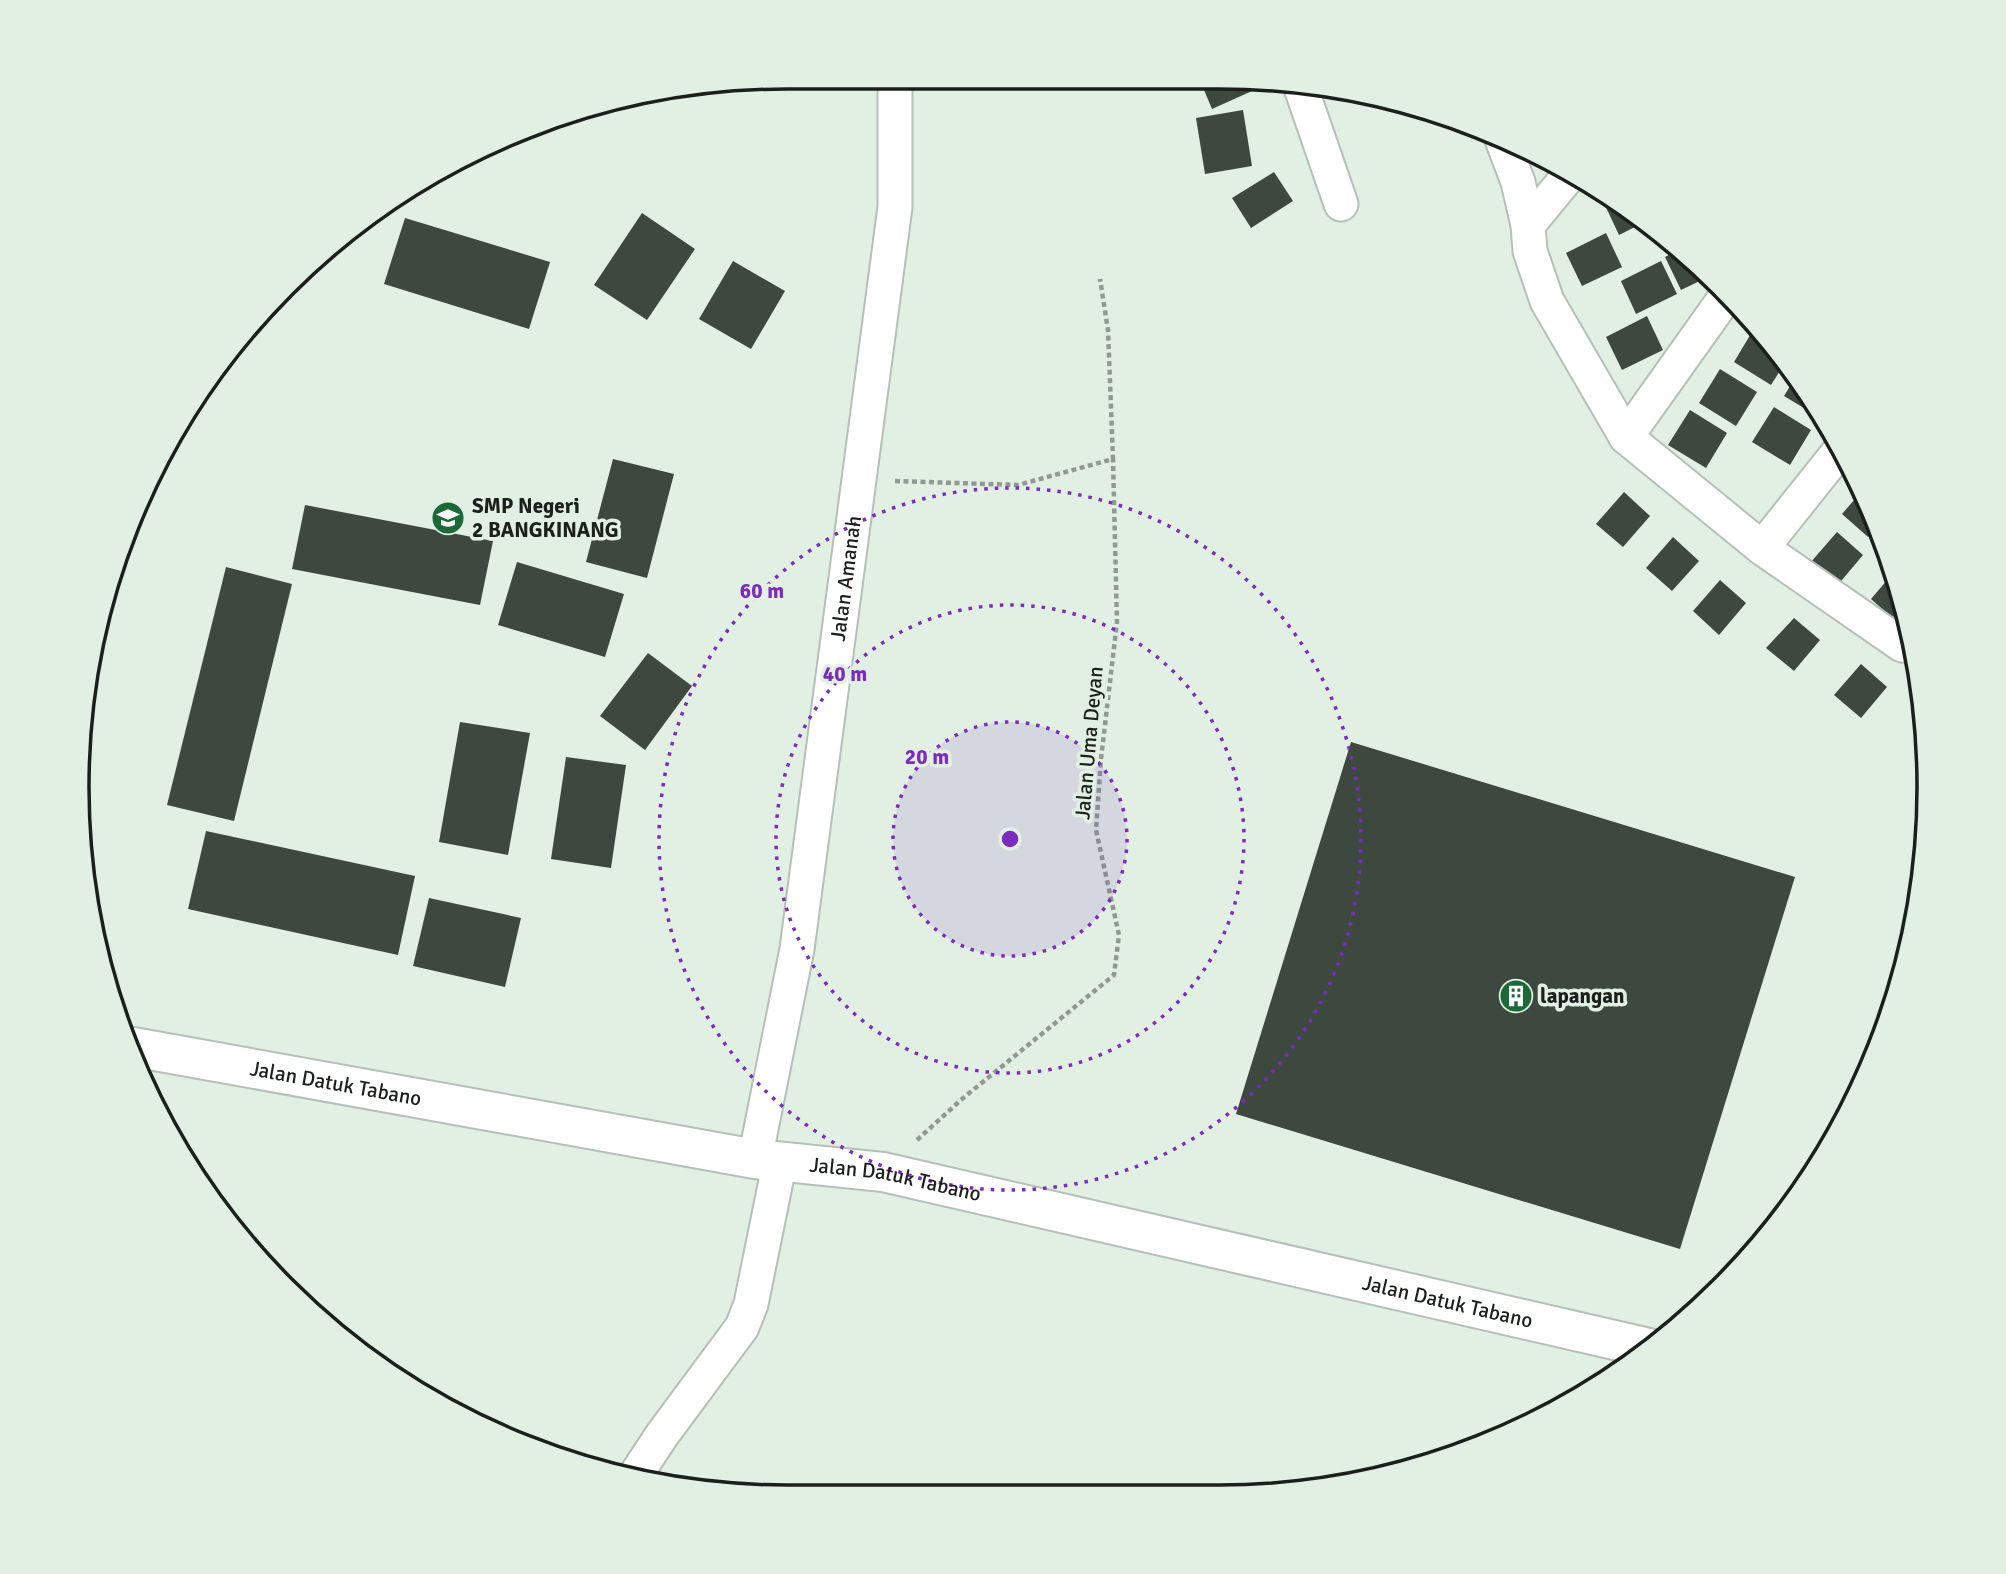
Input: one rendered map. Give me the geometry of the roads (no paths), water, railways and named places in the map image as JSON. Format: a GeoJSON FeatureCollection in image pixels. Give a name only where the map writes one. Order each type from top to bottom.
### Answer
{"type":"FeatureCollection","features":[{"type":"Feature","properties":{"kind":"street","name":"Jalan Amanah"},"geometry":{"type":"LineString","coordinates":[[640,1469],[742,1327],[751,1304],[895,207],[895,89]]}},
{"type":"Feature","properties":{"kind":"street"},"geometry":{"type":"LineString","coordinates":[[1303,94],[1341,204]]}},
{"type":"Feature","properties":{"kind":"street"},"geometry":{"type":"LineString","coordinates":[[1506,151],[1518,182],[1528,225],[1530,251],[1547,301],[1626,437],[1762,548],[1902,645]]}},
{"type":"Feature","properties":{"kind":"street"},"geometry":{"type":"LineString","coordinates":[[1528,225],[1564,181]]}},
{"type":"Feature","properties":{"kind":"street"},"geometry":{"type":"LineString","coordinates":[[1626,437],[1721,303]]}},
{"type":"Feature","properties":{"kind":"street"},"geometry":{"type":"LineString","coordinates":[[1762,548],[1834,458]]}},
{"type":"Feature","properties":{"kind":"street","name":"Jalan Datuk Tabano"},"geometry":{"type":"LineString","coordinates":[[140,1048],[768,1160],[883,1172],[1638,1345]]}},
{"type":"Feature","properties":{"kind":"place","name":"SMP Negeri 2 BANGKINANG"},"geometry":{"type":"Point","coordinates":[448,518]}},
{"type":"Feature","properties":{"kind":"place","name":"lapangan"},"geometry":{"type":"Point","coordinates":[1516,996]}}]}
